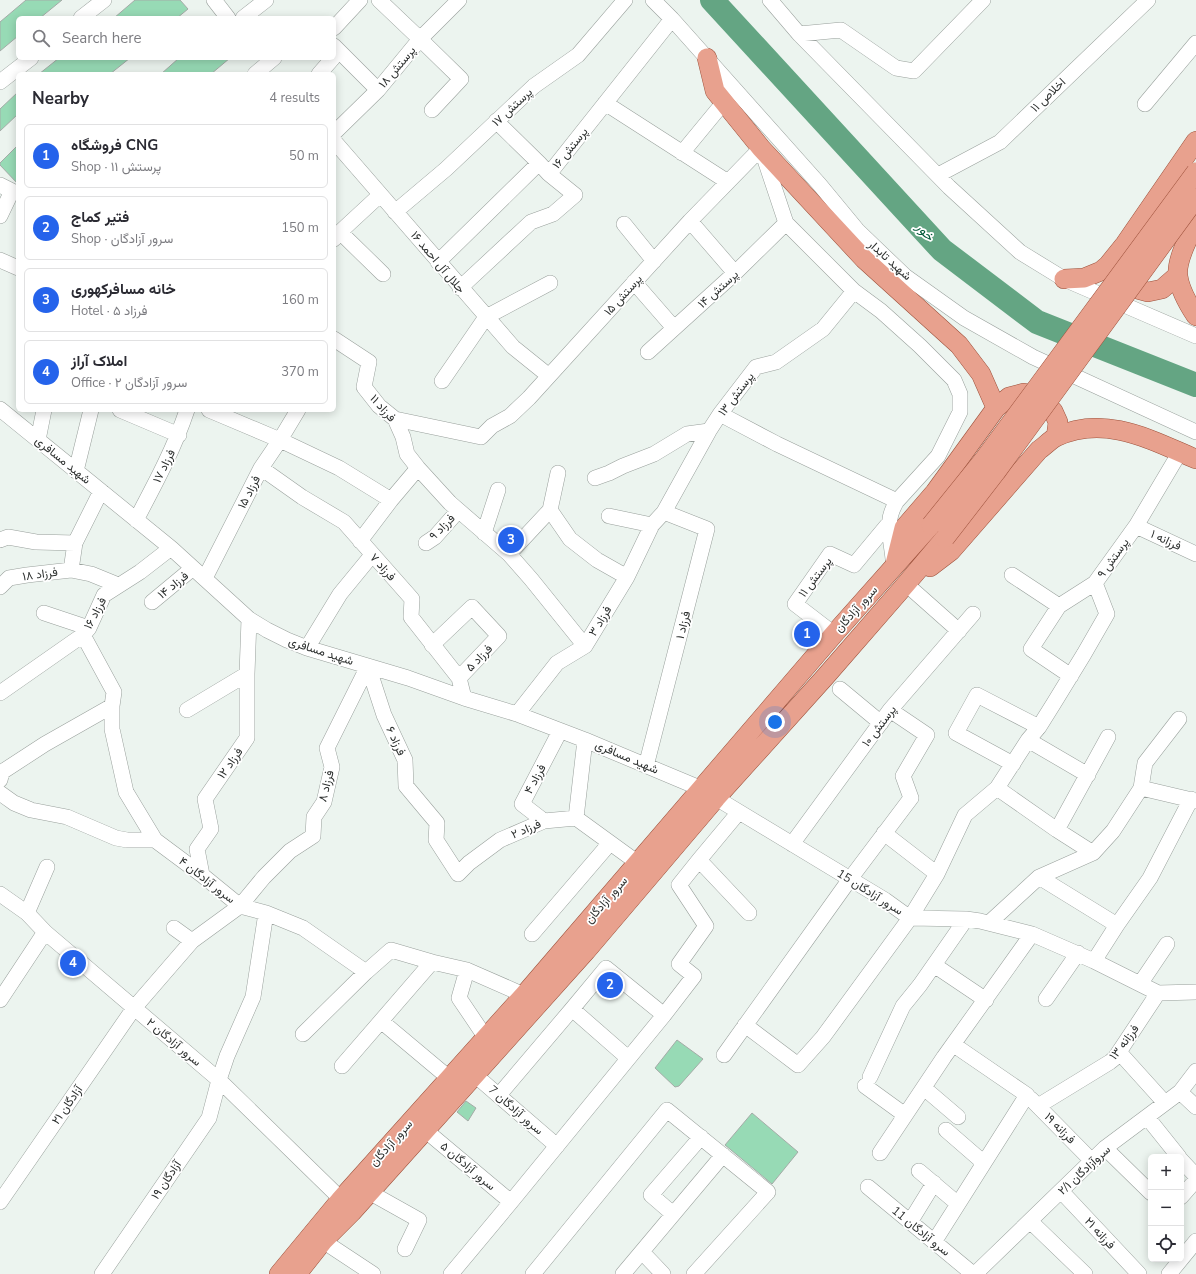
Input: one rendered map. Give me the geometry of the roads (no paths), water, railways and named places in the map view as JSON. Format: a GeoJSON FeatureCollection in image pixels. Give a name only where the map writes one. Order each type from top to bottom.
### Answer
{"type":"FeatureCollection","features":[{"type":"Feature","properties":{"kind":"main road"},"geometry":{"type":"LineString","coordinates":[[707,58],[715,91],[761,148],[864,259],[959,345],[981,374],[996,408]]}},
{"type":"Feature","properties":{"kind":"main road"},"geometry":{"type":"LineString","coordinates":[[1064,279],[1084,278],[1101,271],[1108,265],[1125,244],[1196,141]]}},
{"type":"Feature","properties":{"kind":"main road","name":"سرور آزادگان"},"geometry":{"type":"LineString","coordinates":[[279,1274],[341,1199],[486,1038],[586,951],[834,634],[931,525],[985,458],[1196,172]]}},
{"type":"Feature","properties":{"kind":"main road","name":"سرور آزادگان"},"geometry":{"type":"LineString","coordinates":[[297,1274],[324,1241],[475,1075],[530,1000],[638,863],[825,677],[945,538],[996,472],[1196,198]]}},
{"type":"Feature","properties":{"kind":"main road"},"geometry":{"type":"LineString","coordinates":[[1196,222],[1179,260],[1178,275],[1183,293],[1196,316]]}},
{"type":"Feature","properties":{"kind":"main road"},"geometry":{"type":"LineString","coordinates":[[1125,244],[1120,261],[1120,269],[1127,283],[1137,290],[1148,292],[1162,289],[1178,275]]}},
{"type":"Feature","properties":{"kind":"main road"},"geometry":{"type":"LineString","coordinates":[[894,567],[904,528],[935,492],[996,408],[1009,397],[1024,393],[1039,398],[1053,411],[1058,422],[1056,437]]}},
{"type":"Feature","properties":{"kind":"main road"},"geometry":{"type":"LineString","coordinates":[[906,584],[952,551],[1039,450],[1056,437],[1083,428],[1112,428],[1143,436],[1188,456]]}},
{"type":"Feature","properties":{"kind":"street"},"geometry":{"type":"LineString","coordinates":[[84,16],[104,0]]}},
{"type":"Feature","properties":{"kind":"street"},"geometry":{"type":"LineString","coordinates":[[214,0],[226,16]]}},
{"type":"Feature","properties":{"kind":"street"},"geometry":{"type":"LineString","coordinates":[[246,16],[266,0]]}},
{"type":"Feature","properties":{"kind":"street"},"geometry":{"type":"LineString","coordinates":[[336,26],[360,0]]}},
{"type":"Feature","properties":{"kind":"street"},"geometry":{"type":"LineString","coordinates":[[379,0],[460,79],[432,110]]}},
{"type":"Feature","properties":{"kind":"street","name":"پرستش ۱۸"},"geometry":{"type":"LineString","coordinates":[[336,131],[378,90],[420,39],[459,0]]}},
{"type":"Feature","properties":{"kind":"street","name":"پرستش ۱۷"},"geometry":{"type":"LineString","coordinates":[[395,212],[446,169],[534,86],[578,54],[625,0]]}},
{"type":"Feature","properties":{"kind":"street","name":"شهید تابدار"},"geometry":{"type":"LineString","coordinates":[[653,0],[672,19],[820,185],[858,231],[905,276],[964,318],[1033,357],[1196,432]]}},
{"type":"Feature","properties":{"kind":"street"},"geometry":{"type":"LineString","coordinates":[[770,0],[799,34],[949,187],[1020,252],[1064,279],[1196,336]]}},
{"type":"Feature","properties":{"kind":"street"},"geometry":{"type":"LineString","coordinates":[[799,34],[841,30],[896,68],[914,70],[983,0]]}},
{"type":"Feature","properties":{"kind":"street","name":"اخلاص ۱۱"},"geometry":{"type":"LineString","coordinates":[[938,175],[1000,142],[1148,0]]}},
{"type":"Feature","properties":{"kind":"street","name":"پرستش ۱۶"},"geometry":{"type":"LineString","coordinates":[[438,262],[544,169],[605,103],[672,19]]}},
{"type":"Feature","properties":{"kind":"street"},"geometry":{"type":"LineString","coordinates":[[1145,104],[1196,43]]}},
{"type":"Feature","properties":{"kind":"street"},"geometry":{"type":"LineString","coordinates":[[336,54],[378,90]]}},
{"type":"Feature","properties":{"kind":"street"},"geometry":{"type":"LineString","coordinates":[[0,82],[28,60]]}},
{"type":"Feature","properties":{"kind":"street"},"geometry":{"type":"LineString","coordinates":[[321,72],[330,60]]}},
{"type":"Feature","properties":{"kind":"street"},"geometry":{"type":"LineString","coordinates":[[259,72],[270,64]]}},
{"type":"Feature","properties":{"kind":"street"},"geometry":{"type":"LineString","coordinates":[[682,153],[724,102]]}},
{"type":"Feature","properties":{"kind":"street"},"geometry":{"type":"LineString","coordinates":[[605,103],[728,182]]}},
{"type":"Feature","properties":{"kind":"street"},"geometry":{"type":"LineString","coordinates":[[460,288],[531,222],[553,214],[575,195],[544,169],[496,121]]}},
{"type":"Feature","properties":{"kind":"street","name":"جلال آل احمد ۱۶"},"geometry":{"type":"LineString","coordinates":[[336,143],[460,288],[513,347],[549,376]]}},
{"type":"Feature","properties":{"kind":"street"},"geometry":{"type":"LineString","coordinates":[[761,148],[786,223],[854,291],[881,311],[920,346],[954,380],[960,394],[960,412],[938,456],[897,501],[893,508],[889,523],[894,567]]}},
{"type":"Feature","properties":{"kind":"street","name":"پرستش ۱۵"},"geometry":{"type":"LineString","coordinates":[[395,419],[481,437],[492,426],[510,416],[529,398],[634,282],[761,148]]}},
{"type":"Feature","properties":{"kind":"street"},"geometry":{"type":"LineString","coordinates":[[0,185],[12,191],[0,216]]}},
{"type":"Feature","properties":{"kind":"street"},"geometry":{"type":"LineString","coordinates":[[380,195],[337,236],[383,274]]}},
{"type":"Feature","properties":{"kind":"street"},"geometry":{"type":"LineString","coordinates":[[690,222],[735,274]]}},
{"type":"Feature","properties":{"kind":"street","name":"پرستش ۱۴"},"geometry":{"type":"LineString","coordinates":[[648,352],[735,274],[786,223]]}},
{"type":"Feature","properties":{"kind":"street"},"geometry":{"type":"LineString","coordinates":[[624,224],[654,261]]}},
{"type":"Feature","properties":{"kind":"street"},"geometry":{"type":"LineString","coordinates":[[0,260],[16,267]]}},
{"type":"Feature","properties":{"kind":"street"},"geometry":{"type":"LineString","coordinates":[[634,282],[674,328]]}},
{"type":"Feature","properties":{"kind":"street"},"geometry":{"type":"LineString","coordinates":[[442,381],[486,317],[550,283]]}},
{"type":"Feature","properties":{"kind":"street","name":"پرستش ۱۳"},"geometry":{"type":"LineString","coordinates":[[664,512],[709,431],[756,367],[776,362],[823,330],[854,291]]}},
{"type":"Feature","properties":{"kind":"street","name":"فرزاد ۱۱"},"geometry":{"type":"LineString","coordinates":[[336,340],[369,362],[364,387],[379,406],[395,419],[407,454],[418,468],[458,511],[509,554],[585,646]]}},
{"type":"Feature","properties":{"kind":"street"},"geometry":{"type":"LineString","coordinates":[[38,440],[44,412]]}},
{"type":"Feature","properties":{"kind":"street"},"geometry":{"type":"LineString","coordinates":[[76,471],[91,412]]}},
{"type":"Feature","properties":{"kind":"street"},"geometry":{"type":"LineString","coordinates":[[125,412],[179,436]]}},
{"type":"Feature","properties":{"kind":"street","name":"فرزاد ۱۷"},"geometry":{"type":"LineString","coordinates":[[136,520],[179,436],[186,412]]}},
{"type":"Feature","properties":{"kind":"street"},"geometry":{"type":"LineString","coordinates":[[214,412],[280,440],[339,468],[391,500]]}},
{"type":"Feature","properties":{"kind":"street","name":"فرزاد ۱۵"},"geometry":{"type":"LineString","coordinates":[[199,573],[261,468],[297,412]]}},
{"type":"Feature","properties":{"kind":"street"},"geometry":{"type":"LineString","coordinates":[[720,414],[776,444],[897,501]]}},
{"type":"Feature","properties":{"kind":"street","name":"شهید مسافری"},"geometry":{"type":"LineString","coordinates":[[2,415],[38,440],[171,548],[249,619],[274,633],[307,648],[408,678],[464,698],[517,714],[585,740],[709,793]]}},
{"type":"Feature","properties":{"kind":"street"},"geometry":{"type":"LineString","coordinates":[[594,478],[654,454],[687,434],[709,431]]}},
{"type":"Feature","properties":{"kind":"street","name":"پرستش ۹"},"geometry":{"type":"LineString","coordinates":[[1071,676],[1031,649],[1058,606],[1095,583],[1188,456]]}},
{"type":"Feature","properties":{"kind":"street","name":"فرزاد ۷"},"geometry":{"type":"LineString","coordinates":[[261,468],[302,497],[344,522],[412,599],[411,617],[459,678],[464,698]]}},
{"type":"Feature","properties":{"kind":"street"},"geometry":{"type":"LineString","coordinates":[[360,541],[391,500],[418,468]]}},
{"type":"Feature","properties":{"kind":"street"},"geometry":{"type":"LineString","coordinates":[[509,554],[550,510],[558,473]]}},
{"type":"Feature","properties":{"kind":"street"},"geometry":{"type":"LineString","coordinates":[[484,533],[498,490]]}},
{"type":"Feature","properties":{"kind":"street","name":"فرزاد ۱۸"},"geometry":{"type":"LineString","coordinates":[[0,587],[9,578],[70,570],[75,544],[101,491]]}},
{"type":"Feature","properties":{"kind":"street"},"geometry":{"type":"LineString","coordinates":[[550,510],[570,539],[597,560],[627,577]]}},
{"type":"Feature","properties":{"kind":"street","name":"فرزاد ۹"},"geometry":{"type":"LineString","coordinates":[[426,543],[435,536],[458,511]]}},
{"type":"Feature","properties":{"kind":"street","name":"فرزاد ۳"},"geometry":{"type":"LineString","coordinates":[[517,714],[557,663],[585,646],[627,577],[652,525],[664,512]]}},
{"type":"Feature","properties":{"kind":"street","name":"فرزاد ۱"},"geometry":{"type":"LineString","coordinates":[[646,766],[707,529],[664,512]]}},
{"type":"Feature","properties":{"kind":"street"},"geometry":{"type":"LineString","coordinates":[[609,516],[652,525]]}},
{"type":"Feature","properties":{"kind":"street","name":"پرستش ۱۱"},"geometry":{"type":"LineString","coordinates":[[834,634],[795,604],[830,554],[854,565],[889,523]]}},
{"type":"Feature","properties":{"kind":"street","name":"فرزانه ۱"},"geometry":{"type":"LineString","coordinates":[[1136,526],[1196,554]]}},
{"type":"Feature","properties":{"kind":"street"},"geometry":{"type":"LineString","coordinates":[[0,540],[8,537],[36,542],[75,544]]}},
{"type":"Feature","properties":{"kind":"street","name":"فرزاد ۱۶"},"geometry":{"type":"LineString","coordinates":[[0,693],[86,631],[104,595],[140,572],[171,548]]}},
{"type":"Feature","properties":{"kind":"street"},"geometry":{"type":"LineString","coordinates":[[307,648],[340,594],[372,555]]}},
{"type":"Feature","properties":{"kind":"street"},"geometry":{"type":"LineString","coordinates":[[70,570],[91,574],[118,585]]}},
{"type":"Feature","properties":{"kind":"street","name":"فرزاد ۱۴"},"geometry":{"type":"LineString","coordinates":[[152,602],[199,573]]}},
{"type":"Feature","properties":{"kind":"street"},"geometry":{"type":"LineString","coordinates":[[1012,575],[1058,606]]}},
{"type":"Feature","properties":{"kind":"street"},"geometry":{"type":"LineString","coordinates":[[745,1025],[798,1065],[823,1037],[910,918],[937,874],[965,815],[997,788],[1071,676],[1107,614],[1095,583]]}},
{"type":"Feature","properties":{"kind":"street"},"geometry":{"type":"LineString","coordinates":[[906,584],[959,631]]}},
{"type":"Feature","properties":{"kind":"street","name":"فرزاد ۵"},"geometry":{"type":"LineString","coordinates":[[432,645],[472,607],[499,636],[459,678]]}},
{"type":"Feature","properties":{"kind":"street"},"geometry":{"type":"LineString","coordinates":[[44,613],[86,631]]}},
{"type":"Feature","properties":{"kind":"street","name":"پرستش ۱۰"},"geometry":{"type":"LineString","coordinates":[[792,844],[890,710],[973,614]]}},
{"type":"Feature","properties":{"kind":"street","name":"فرزاد ۱۲"},"geometry":{"type":"LineString","coordinates":[[202,875],[197,849],[211,829],[205,799],[247,738],[249,619]]}},
{"type":"Feature","properties":{"kind":"street","name":"سرور آزادگان ۴"},"geometry":{"type":"LineString","coordinates":[[86,631],[114,692],[112,706],[112,729],[126,792],[156,840],[240,906],[266,913],[303,928],[366,972]]}},
{"type":"Feature","properties":{"kind":"street","name":"فرزاد ۶"},"geometry":{"type":"LineString","coordinates":[[368,666],[384,715],[405,760],[406,786],[437,823],[436,840],[458,874]]}},
{"type":"Feature","properties":{"kind":"street","name":"فرزاد ۸"},"geometry":{"type":"LineString","coordinates":[[240,906],[264,877],[290,851],[313,836],[314,817],[324,802],[332,767],[327,748],[368,666]]}},
{"type":"Feature","properties":{"kind":"street"},"geometry":{"type":"LineString","coordinates":[[187,710],[247,674]]}},
{"type":"Feature","properties":{"kind":"street"},"geometry":{"type":"LineString","coordinates":[[840,689],[881,723]]}},
{"type":"Feature","properties":{"kind":"street"},"geometry":{"type":"LineString","coordinates":[[1013,764],[956,733],[977,695],[1038,727]]}},
{"type":"Feature","properties":{"kind":"street"},"geometry":{"type":"LineString","coordinates":[[0,780],[2,772],[45,744],[112,706]]}},
{"type":"Feature","properties":{"kind":"street"},"geometry":{"type":"LineString","coordinates":[[724,1055],[850,879],[911,798],[903,776],[927,735],[890,710]]}},
{"type":"Feature","properties":{"kind":"street"},"geometry":{"type":"LineString","coordinates":[[989,923],[1039,877],[1093,853],[1113,831],[1142,788],[1145,763],[1179,719]]}},
{"type":"Feature","properties":{"kind":"street","name":"فرزاد ۴"},"geometry":{"type":"LineString","coordinates":[[544,821],[522,804],[560,731]]}},
{"type":"Feature","properties":{"kind":"street"},"geometry":{"type":"LineString","coordinates":[[1057,830],[1108,737]]}},
{"type":"Feature","properties":{"kind":"street"},"geometry":{"type":"LineString","coordinates":[[585,740],[576,818],[638,863]]}},
{"type":"Feature","properties":{"kind":"street"},"geometry":{"type":"LineString","coordinates":[[1028,740],[1088,775]]}},
{"type":"Feature","properties":{"kind":"street"},"geometry":{"type":"LineString","coordinates":[[997,788],[1093,853]]}},
{"type":"Feature","properties":{"kind":"street"},"geometry":{"type":"LineString","coordinates":[[1094,961],[1117,924],[1150,878],[1193,800],[1142,788]]}},
{"type":"Feature","properties":{"kind":"street"},"geometry":{"type":"LineString","coordinates":[[0,793],[14,803],[30,810],[67,817],[116,838],[127,840],[156,840]]}},
{"type":"Feature","properties":{"kind":"street","name":"سرور آزادگان 15"},"geometry":{"type":"LineString","coordinates":[[709,793],[885,900],[910,918],[966,920],[989,923],[1032,934],[1094,961],[1158,994]]}},
{"type":"Feature","properties":{"kind":"street"},"geometry":{"type":"LineString","coordinates":[[451,1274],[664,1015],[694,976],[678,964],[706,926],[680,886],[699,860],[740,812]]}},
{"type":"Feature","properties":{"kind":"street","name":"فرزاد ۲"},"geometry":{"type":"LineString","coordinates":[[458,874],[469,863],[500,840],[544,821],[576,818]]}},
{"type":"Feature","properties":{"kind":"street"},"geometry":{"type":"LineString","coordinates":[[884,833],[937,874]]}},
{"type":"Feature","properties":{"kind":"street"},"geometry":{"type":"LineString","coordinates":[[532,934],[610,843]]}},
{"type":"Feature","properties":{"kind":"street"},"geometry":{"type":"LineString","coordinates":[[699,860],[749,914]]}},
{"type":"Feature","properties":{"kind":"street"},"geometry":{"type":"LineString","coordinates":[[27,913],[47,867]]}},
{"type":"Feature","properties":{"kind":"street"},"geometry":{"type":"LineString","coordinates":[[1039,877],[1117,924]]}},
{"type":"Feature","properties":{"kind":"street","name":"سرور آزادگان ۲"},"geometry":{"type":"LineString","coordinates":[[0,894],[27,913],[46,932],[218,1080],[341,1199]]}},
{"type":"Feature","properties":{"kind":"street","name":"آزادگان ۲۱"},"geometry":{"type":"LineString","coordinates":[[0,1202],[134,1008],[192,941],[240,906]]}},
{"type":"Feature","properties":{"kind":"street","name":"آزادگان ۱۹"},"geometry":{"type":"LineString","coordinates":[[102,1274],[209,1118],[218,1080],[253,997],[266,913]]}},
{"type":"Feature","properties":{"kind":"street"},"geometry":{"type":"LineString","coordinates":[[905,1115],[868,1081],[903,1006],[966,920]]}},
{"type":"Feature","properties":{"kind":"street"},"geometry":{"type":"LineString","coordinates":[[174,928],[192,941]]}},
{"type":"Feature","properties":{"kind":"street"},"geometry":{"type":"LineString","coordinates":[[0,1000],[46,932]]}},
{"type":"Feature","properties":{"kind":"street"},"geometry":{"type":"LineString","coordinates":[[880,1153],[1032,934]]}},
{"type":"Feature","properties":{"kind":"street"},"geometry":{"type":"LineString","coordinates":[[1140,984],[1167,944]]}},
{"type":"Feature","properties":{"kind":"street"},"geometry":{"type":"LineString","coordinates":[[303,1034],[366,972],[391,950],[467,970],[530,1000]]}},
{"type":"Feature","properties":{"kind":"street"},"geometry":{"type":"LineString","coordinates":[[1046,999],[1078,954]]}},
{"type":"Feature","properties":{"kind":"street"},"geometry":{"type":"LineString","coordinates":[[342,1066],[432,962]]}},
{"type":"Feature","properties":{"kind":"street"},"geometry":{"type":"LineString","coordinates":[[934,965],[986,1000]]}},
{"type":"Feature","properties":{"kind":"street"},"geometry":{"type":"LineString","coordinates":[[499,1095],[606,968],[664,1015]]}},
{"type":"Feature","properties":{"kind":"street"},"geometry":{"type":"LineString","coordinates":[[467,970],[459,998],[486,1038]]}},
{"type":"Feature","properties":{"kind":"street"},"geometry":{"type":"LineString","coordinates":[[1158,994],[1196,992]]}},
{"type":"Feature","properties":{"kind":"street","name":"فرزانه ۱۳"},"geometry":{"type":"LineString","coordinates":[[1038,1106],[1110,1062],[1119,1052],[1158,994]]}},
{"type":"Feature","properties":{"kind":"street"},"geometry":{"type":"LineString","coordinates":[[572,1009],[628,1058]]}},
{"type":"Feature","properties":{"kind":"street"},"geometry":{"type":"LineString","coordinates":[[381,1020],[449,1078]]}},
{"type":"Feature","properties":{"kind":"street","name":"فرزانه ۱۹"},"geometry":{"type":"LineString","coordinates":[[954,1045],[1027,1095],[1092,1160]]}},
{"type":"Feature","properties":{"kind":"street"},"geometry":{"type":"LineString","coordinates":[[1119,1052],[1165,1103]]}},
{"type":"Feature","properties":{"kind":"street","name":"۲/۱ سروآزادگان"},"geometry":{"type":"LineString","coordinates":[[974,1274],[1105,1148],[1180,1092],[1196,1071]]}},
{"type":"Feature","properties":{"kind":"street","name":"سرور آزادگان 7"},"geometry":{"type":"LineString","coordinates":[[475,1075],[557,1146]]}},
{"type":"Feature","properties":{"kind":"street"},"geometry":{"type":"LineString","coordinates":[[924,1088],[958,1117]]}},
{"type":"Feature","properties":{"kind":"street"},"geometry":{"type":"LineString","coordinates":[[1180,1092],[1196,1107]]}},
{"type":"Feature","properties":{"kind":"street"},"geometry":{"type":"LineString","coordinates":[[934,1242],[1027,1095]]}},
{"type":"Feature","properties":{"kind":"street"},"geometry":{"type":"LineString","coordinates":[[533,1274],[667,1110],[768,1192],[694,1274]]}},
{"type":"Feature","properties":{"kind":"street"},"geometry":{"type":"LineString","coordinates":[[1146,1117],[1177,1154]]}},
{"type":"Feature","properties":{"kind":"street","name":"سرور آزادگان ۵"},"geometry":{"type":"LineString","coordinates":[[424,1130],[511,1202]]}},
{"type":"Feature","properties":{"kind":"street"},"geometry":{"type":"LineString","coordinates":[[946,1130],[984,1163]]}},
{"type":"Feature","properties":{"kind":"street"},"geometry":{"type":"LineString","coordinates":[[673,1214],[651,1195],[701,1138]]}},
{"type":"Feature","properties":{"kind":"street"},"geometry":{"type":"LineString","coordinates":[[1105,1148],[1148,1190]]}},
{"type":"Feature","properties":{"kind":"street"},"geometry":{"type":"LineString","coordinates":[[623,1274],[723,1155]]}},
{"type":"Feature","properties":{"kind":"street"},"geometry":{"type":"LineString","coordinates":[[1184,1163],[1196,1176]]}},
{"type":"Feature","properties":{"kind":"street"},"geometry":{"type":"LineString","coordinates":[[919,1171],[958,1204]]}},
{"type":"Feature","properties":{"kind":"street"},"geometry":{"type":"LineString","coordinates":[[1184,1194],[1196,1180]]}},
{"type":"Feature","properties":{"kind":"street"},"geometry":{"type":"LineString","coordinates":[[910,1222],[934,1183]]}},
{"type":"Feature","properties":{"kind":"street","name":"سرو آزادگان 11"},"geometry":{"type":"LineString","coordinates":[[868,1187],[974,1274]]}},
{"type":"Feature","properties":{"kind":"street","name":"فرزانه ۲۱"},"geometry":{"type":"LineString","coordinates":[[1061,1191],[1139,1274]]}},
{"type":"Feature","properties":{"kind":"street"},"geometry":{"type":"LineString","coordinates":[[370,1192],[419,1220],[405,1249]]}},
{"type":"Feature","properties":{"kind":"street"},"geometry":{"type":"LineString","coordinates":[[1030,1221],[1085,1274]]}},
{"type":"Feature","properties":{"kind":"street"},"geometry":{"type":"LineString","coordinates":[[324,1241],[373,1274]]}},
{"type":"Feature","properties":{"kind":"street"},"geometry":{"type":"LineString","coordinates":[[1169,1274],[1189,1245]]}},
{"type":"Feature","properties":{"kind":"street"},"geometry":{"type":"LineString","coordinates":[[642,1252],[663,1274]]}},
{"type":"Feature","properties":{"kind":"waterway","name":"خور"},"geometry":{"type":"LineString","coordinates":[[712,0],[942,250],[1037,322],[1196,385]]}},
{"type":"Feature","properties":{"kind":"place","name":"خانه مسافرکهوری"},"geometry":{"type":"Point","coordinates":[511,540]}},
{"type":"Feature","properties":{"kind":"place","name":"فروشگاه CNG"},"geometry":{"type":"Point","coordinates":[807,634]}},
{"type":"Feature","properties":{"kind":"place","name":"املاک آراز"},"geometry":{"type":"Point","coordinates":[73,963]}},
{"type":"Feature","properties":{"kind":"place","name":"فتیر کماج"},"geometry":{"type":"Point","coordinates":[610,985]}}]}
